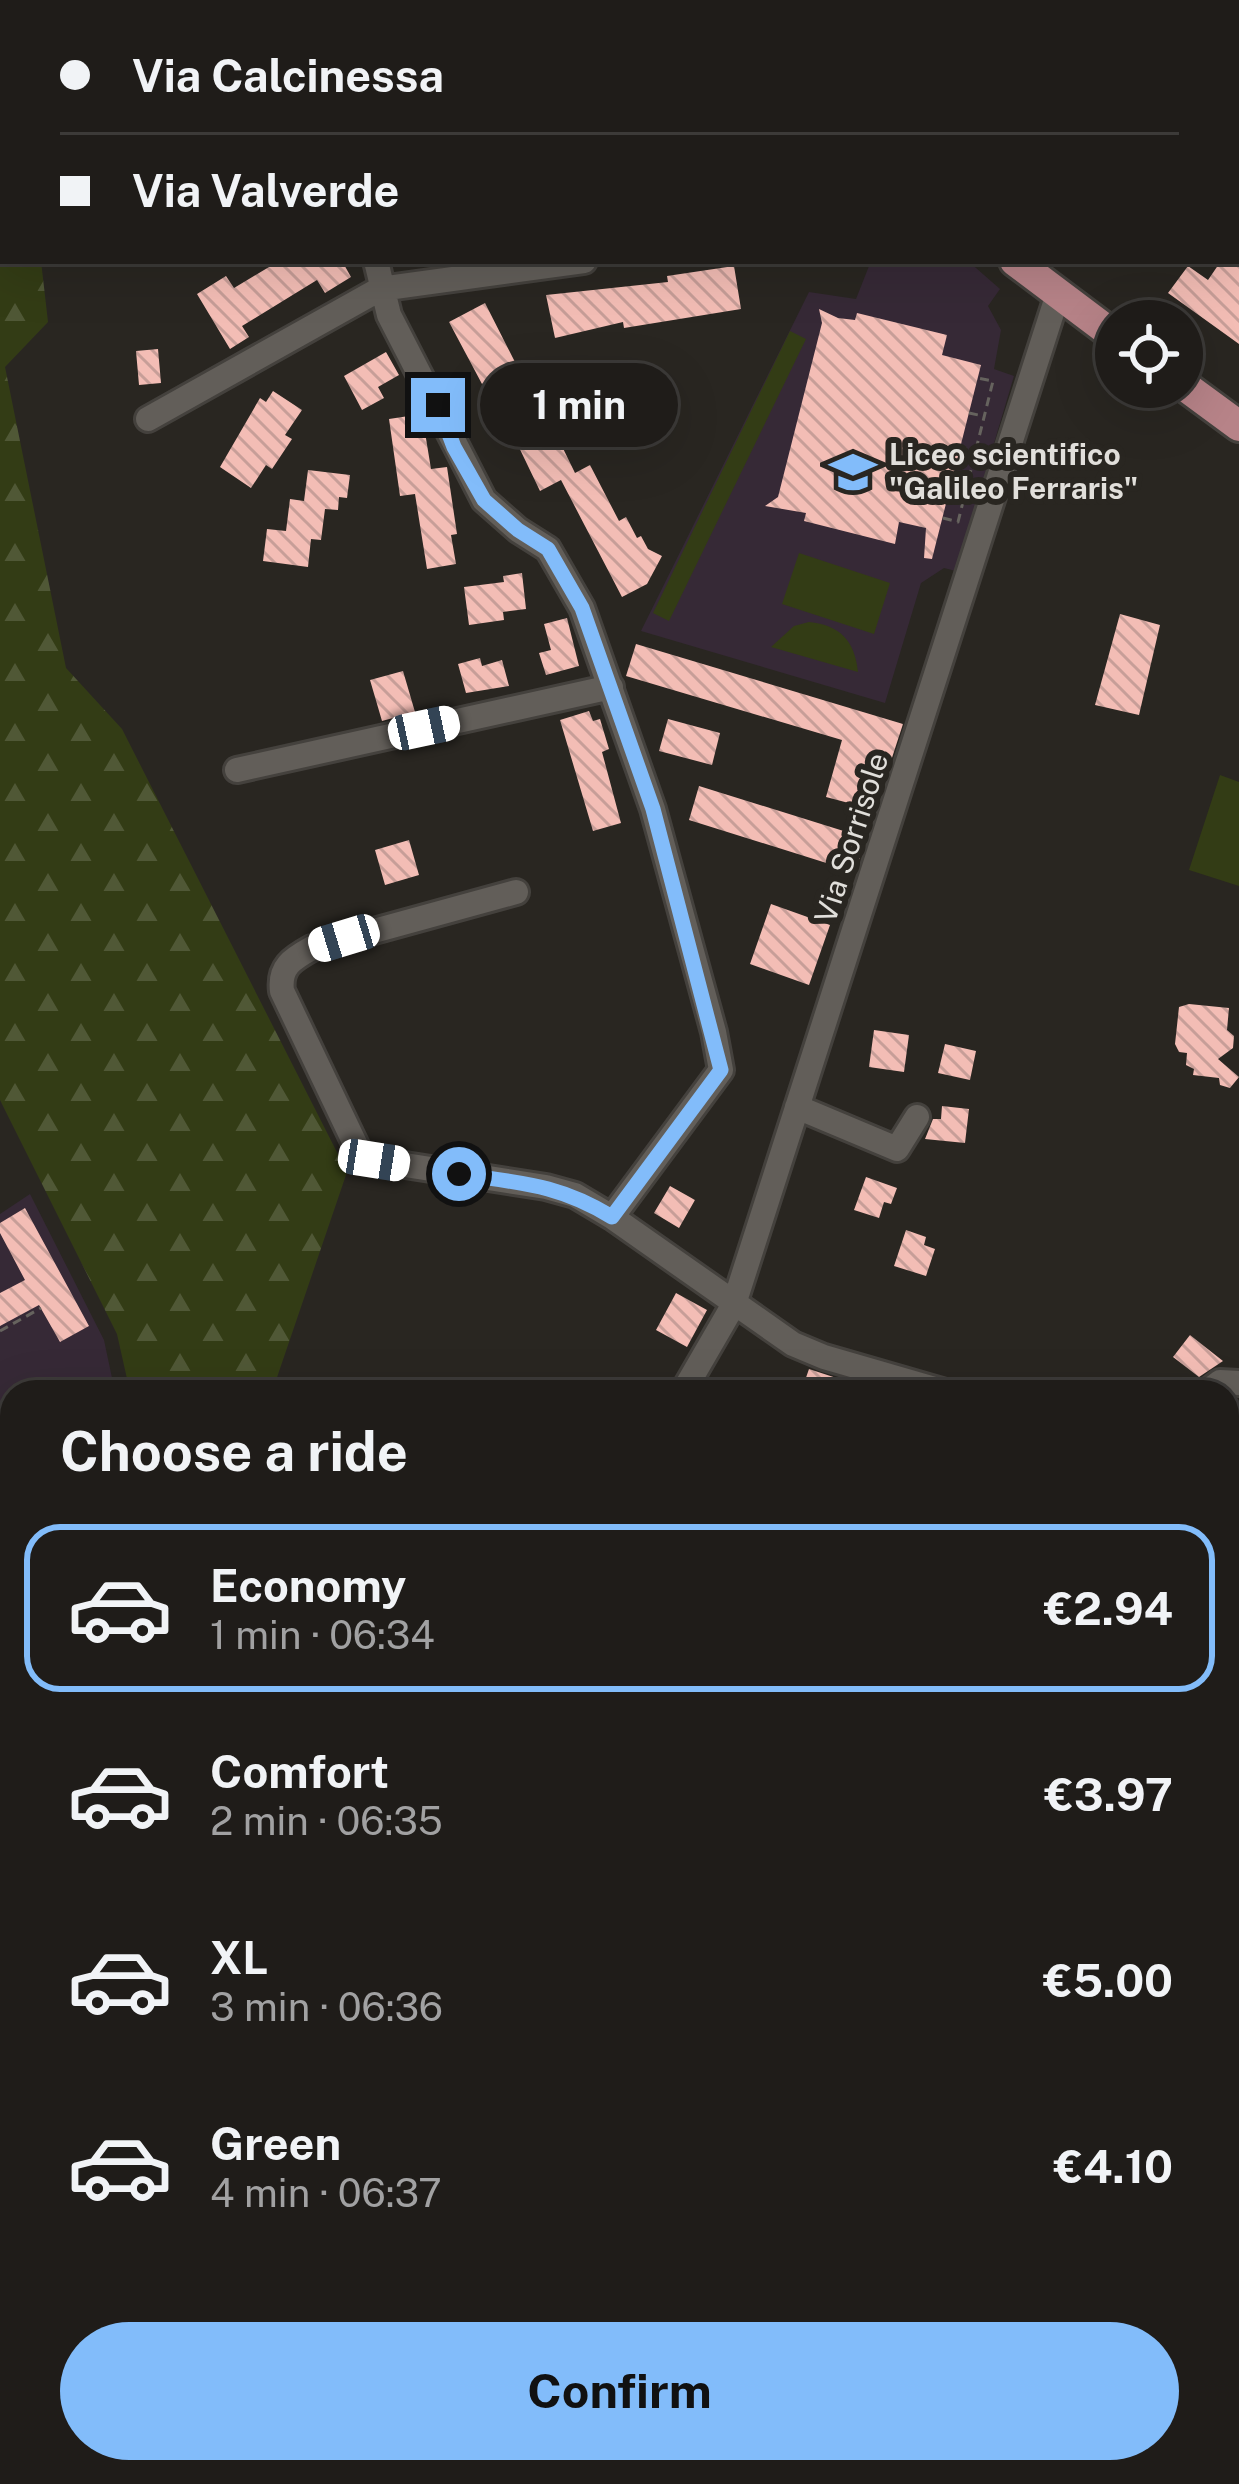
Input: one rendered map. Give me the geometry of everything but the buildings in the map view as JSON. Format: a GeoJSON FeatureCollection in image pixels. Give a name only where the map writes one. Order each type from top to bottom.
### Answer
{"type":"FeatureCollection","features":[{"type":"Feature","properties":{"kind":"main road"},"geometry":{"type":"LineString","coordinates":[[1031,265],[1058,294],[1095,321]]}},
{"type":"Feature","properties":{"kind":"main road"},"geometry":{"type":"LineString","coordinates":[[1203,400],[1239,426]]}},
{"type":"Feature","properties":{"kind":"street"},"geometry":{"type":"LineString","coordinates":[[376,264],[389,315],[484,500],[548,549],[566,576],[653,809],[721,1070],[612,1217]]}},
{"type":"Feature","properties":{"kind":"street"},"geometry":{"type":"LineString","coordinates":[[148,419],[380,289],[562,264]]}},
{"type":"Feature","properties":{"kind":"street","name":"Via Sorrisole"},"geometry":{"type":"LineString","coordinates":[[690,1380],[734,1304],[1058,294]]}},
{"type":"Feature","properties":{"kind":"street"},"geometry":{"type":"LineString","coordinates":[[237,770],[611,687]]}},
{"type":"Feature","properties":{"kind":"street"},"geometry":{"type":"LineString","coordinates":[[516,892],[312,948],[285,967],[282,991],[360,1154],[575,1195],[793,1344],[902,1380]]}},
{"type":"Feature","properties":{"kind":"street"},"geometry":{"type":"LineString","coordinates":[[797,1107],[897,1149],[917,1117]]}},
{"type":"Feature","properties":{"kind":"path"},"geometry":{"type":"LineString","coordinates":[[943,518],[958,522],[994,381],[978,378]]}},
{"type":"Feature","properties":{"kind":"path"},"geometry":{"type":"LineString","coordinates":[[969,413],[985,417]]}},
{"type":"Feature","properties":{"kind":"path"},"geometry":{"type":"LineString","coordinates":[[958,447],[976,451]]}},
{"type":"Feature","properties":{"kind":"path"},"geometry":{"type":"LineString","coordinates":[[952,482],[967,486]]}},
{"type":"Feature","properties":{"kind":"path"},"geometry":{"type":"LineString","coordinates":[[0,1331],[41,1308]]}},
{"type":"Feature","properties":{"kind":"shaded area","name":"Liceo scientifico \"Galileo Ferraris\""},"geometry":{"type":"Polygon","coordinates":[[[870,264],[971,264],[1000,289],[988,306],[1001,330],[994,369],[1014,376],[956,571],[944,568],[921,583],[885,703],[641,631],[809,292],[856,299],[870,264]]]}},
{"type":"Feature","properties":{"kind":"shaded area"},"geometry":{"type":"Polygon","coordinates":[[[30,1194],[104,1340],[112,1380],[0,1380],[0,1214],[30,1194]]]}},
{"type":"Feature","properties":{"kind":"green space"},"geometry":{"type":"Polygon","coordinates":[[[0,264],[41,264],[48,322],[5,367],[66,668],[122,729],[347,1172],[276,1380],[127,1380],[117,1334],[0,1100],[0,264]]]}},
{"type":"Feature","properties":{"kind":"green space"},"geometry":{"type":"Polygon","coordinates":[[[790,331],[806,339],[669,621],[653,613],[790,331]]]}},
{"type":"Feature","properties":{"kind":"green space"},"geometry":{"type":"Polygon","coordinates":[[[799,553],[890,583],[874,634],[782,604],[799,553]]]}},
{"type":"Feature","properties":{"kind":"green space"},"geometry":{"type":"Polygon","coordinates":[[[809,622],[844,636],[858,672],[771,647],[794,626],[809,622]]]}},
{"type":"Feature","properties":{"kind":"green space"},"geometry":{"type":"Polygon","coordinates":[[[1220,775],[1239,782],[1239,886],[1189,870],[1220,775]]]}},
{"type":"Feature","properties":{"kind":"place","name":"Liceo scientifico \"Galileo Ferraris\""},"geometry":{"type":"Point","coordinates":[853,472]}},
{"type":"Feature","properties":{"kind":"route"},"geometry":{"type":"LineString","coordinates":[[438,405],[454,447],[484,500],[548,549],[582,608],[653,809],[721,1070],[612,1217],[575,1195],[546,1186],[459,1174]]}}]}
